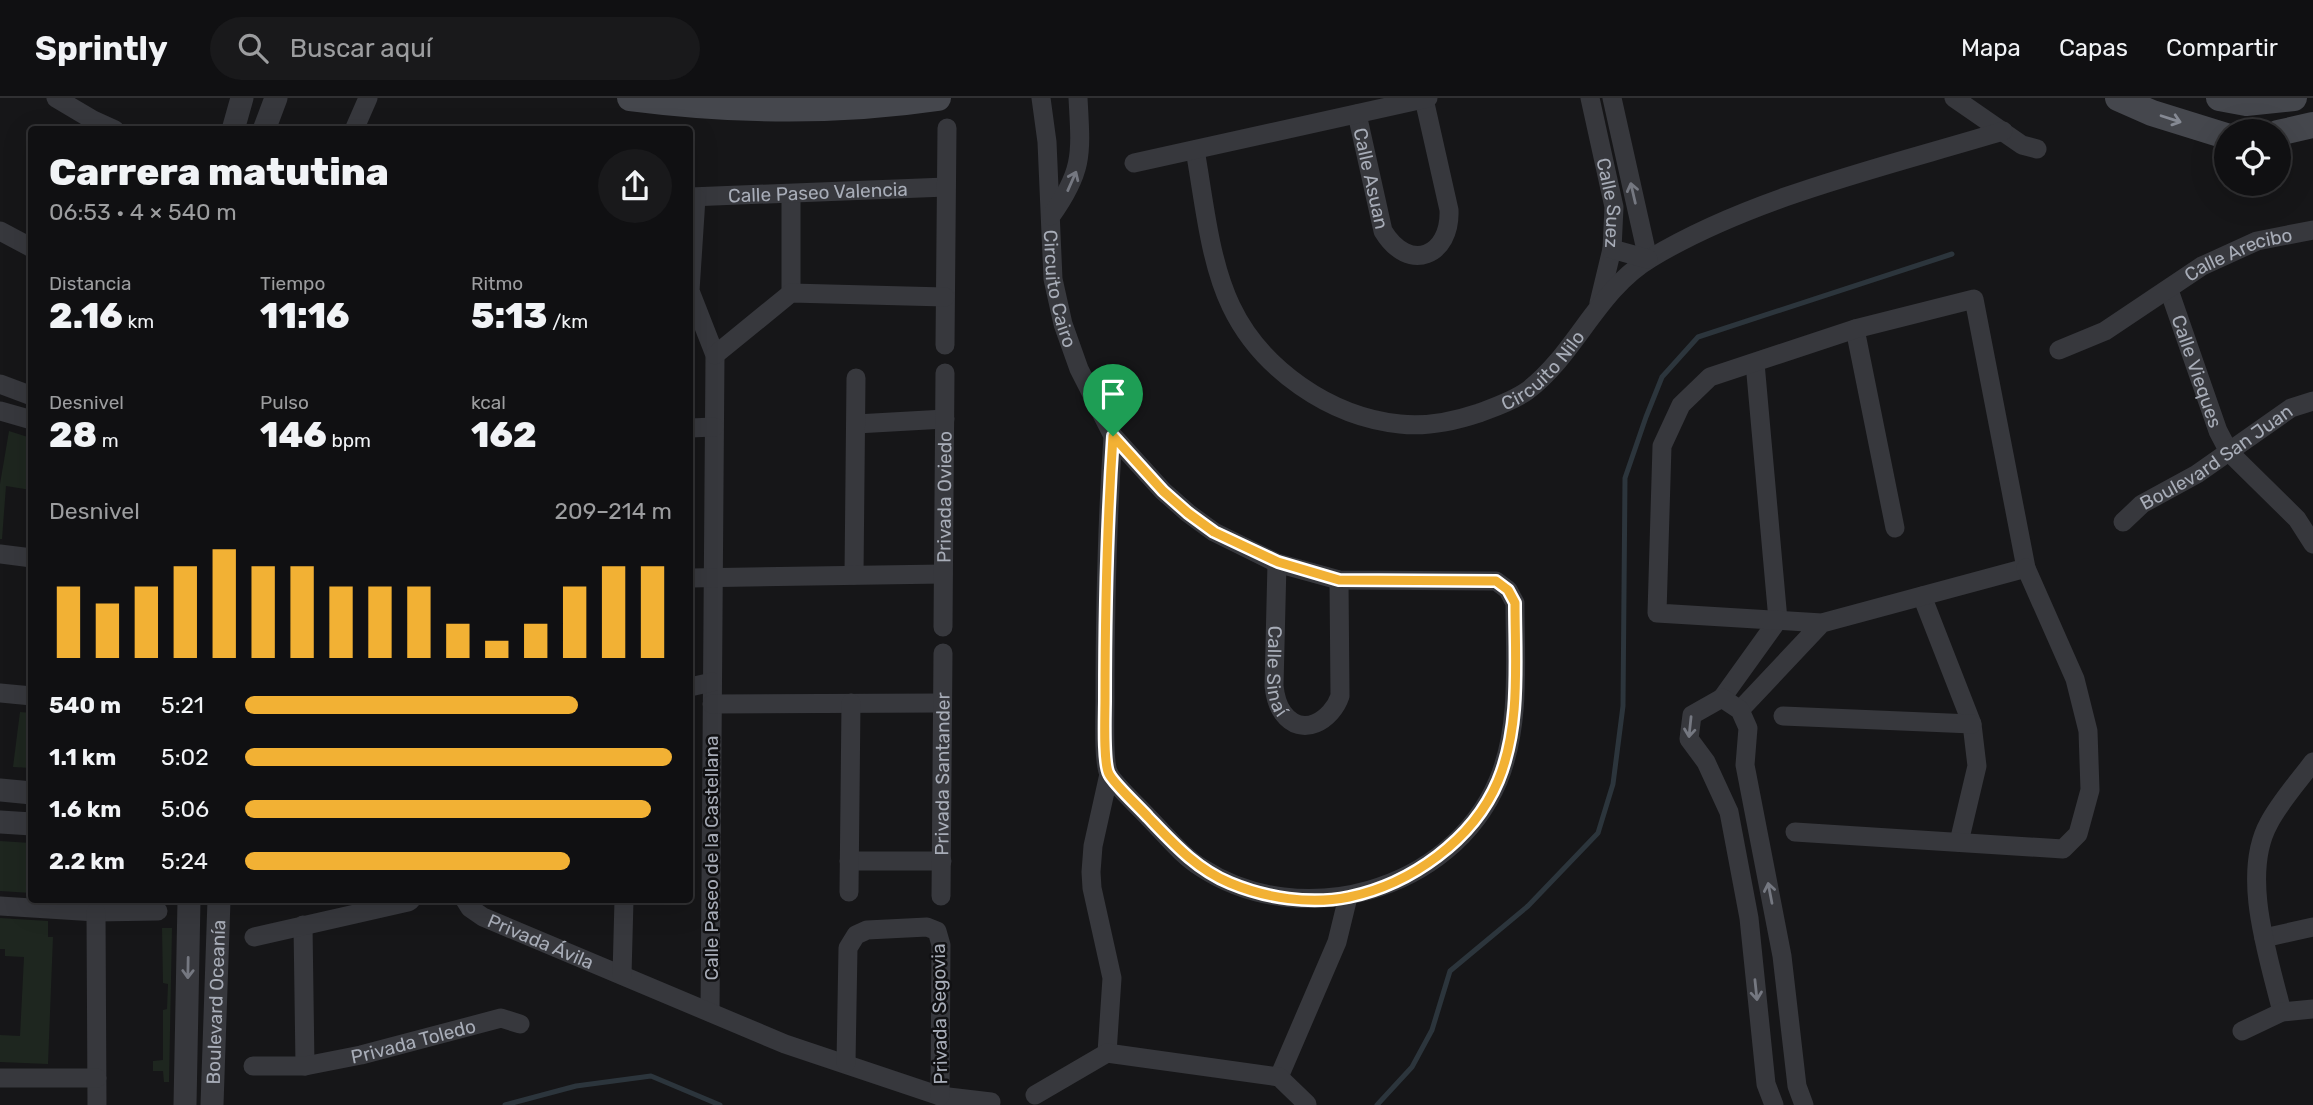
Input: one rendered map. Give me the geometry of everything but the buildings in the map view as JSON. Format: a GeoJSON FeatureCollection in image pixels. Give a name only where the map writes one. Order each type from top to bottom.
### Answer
{"type":"FeatureCollection","features":[{"type":"Feature","properties":{"kind":"main road"},"geometry":{"type":"LineString","coordinates":[[630,98],[789,109],[908,103],[938,98]]}},
{"type":"Feature","properties":{"kind":"main road"},"geometry":{"type":"LineString","coordinates":[[2118,98],[2152,113],[2214,132]]}},
{"type":"Feature","properties":{"kind":"main road"},"geometry":{"type":"LineString","coordinates":[[2219,98],[2246,103],[2294,98]]}},
{"type":"Feature","properties":{"kind":"main road"},"geometry":{"type":"LineString","coordinates":[[2291,130],[2313,125]]}},
{"type":"Feature","properties":{"kind":"street"},"geometry":{"type":"LineString","coordinates":[[57,98],[106,126]]}},
{"type":"Feature","properties":{"kind":"street"},"geometry":{"type":"LineString","coordinates":[[234,126],[242,98]]}},
{"type":"Feature","properties":{"kind":"street"},"geometry":{"type":"LineString","coordinates":[[266,126],[276,98]]}},
{"type":"Feature","properties":{"kind":"street"},"geometry":{"type":"LineString","coordinates":[[356,126],[368,98]]}},
{"type":"Feature","properties":{"kind":"street","name":"Circuito Cairo"},"geometry":{"type":"LineString","coordinates":[[1041,98],[1051,216],[1053,279],[1063,324],[1079,369],[1113,436],[1163,491],[1214,532],[1278,562],[1339,580],[1496,581],[1508,590],[1515,603],[1514,698],[1509,743],[1498,782],[1478,815],[1455,842],[1429,863],[1387,885],[1348,897],[1304,900],[1264,894],[1229,883],[1201,867],[1177,848],[1108,774]]}},
{"type":"Feature","properties":{"kind":"street","name":"Circuito Cairo"},"geometry":{"type":"LineString","coordinates":[[1051,216],[1077,174],[1081,142],[1078,98]]}},
{"type":"Feature","properties":{"kind":"street"},"geometry":{"type":"LineString","coordinates":[[1134,163],[1426,98]]}},
{"type":"Feature","properties":{"kind":"street","name":"Calle Asuan"},"geometry":{"type":"LineString","coordinates":[[1357,114],[1383,231],[1390,243],[1402,253],[1413,257],[1425,255],[1436,249],[1450,224],[1426,98]]}},
{"type":"Feature","properties":{"kind":"street","name":"Calle Suez"},"geometry":{"type":"LineString","coordinates":[[1590,98],[1614,207],[1608,273],[1597,308]]}},
{"type":"Feature","properties":{"kind":"street","name":"Calle Suez"},"geometry":{"type":"LineString","coordinates":[[1612,98],[1648,259]]}},
{"type":"Feature","properties":{"kind":"street"},"geometry":{"type":"LineString","coordinates":[[1954,98],[2022,145],[2036,149]]}},
{"type":"Feature","properties":{"kind":"street"},"geometry":{"type":"LineString","coordinates":[[945,345],[947,128]]}},
{"type":"Feature","properties":{"kind":"street","name":"Circuito Nilo"},"geometry":{"type":"LineString","coordinates":[[1195,149],[1218,269],[1231,306],[1250,336],[1274,364],[1301,386],[1330,404],[1400,425],[1437,423],[1490,409],[1527,391],[1569,346],[1597,308],[1628,276],[1648,259],[1703,230],[1757,207],[2003,131]]}},
{"type":"Feature","properties":{"kind":"street","name":"Calle Paseo Valencia"},"geometry":{"type":"LineString","coordinates":[[693,197],[946,187]]}},
{"type":"Feature","properties":{"kind":"street"},"geometry":{"type":"LineString","coordinates":[[791,194],[791,293]]}},
{"type":"Feature","properties":{"kind":"street","name":"Calle Arecibo"},"geometry":{"type":"LineString","coordinates":[[2059,350],[2105,331],[2202,266],[2257,241],[2313,230]]}},
{"type":"Feature","properties":{"kind":"street"},"geometry":{"type":"LineString","coordinates":[[0,231],[28,246]]}},
{"type":"Feature","properties":{"kind":"street"},"geometry":{"type":"LineString","coordinates":[[1612,249],[1648,259]]}},
{"type":"Feature","properties":{"kind":"street","name":"Calle Vieques"},"geometry":{"type":"LineString","coordinates":[[2169,290],[2218,431],[2230,452],[2297,519],[2313,544]]}},
{"type":"Feature","properties":{"kind":"street"},"geometry":{"type":"LineString","coordinates":[[715,355],[791,293],[945,297]]}},
{"type":"Feature","properties":{"kind":"street","name":"Calle Paseo de la Castellana"},"geometry":{"type":"LineString","coordinates":[[693,298],[715,355],[710,1012]]}},
{"type":"Feature","properties":{"kind":"street"},"geometry":{"type":"LineString","coordinates":[[1795,832],[2063,849],[2078,834],[2090,790],[2088,731],[2076,679],[2026,568],[1974,299],[1856,329],[1710,377],[1681,405],[1662,446],[1657,613],[1822,623],[2026,568]]}},
{"type":"Feature","properties":{"kind":"street"},"geometry":{"type":"LineString","coordinates":[[1856,329],[1895,528]]}},
{"type":"Feature","properties":{"kind":"street"},"geometry":{"type":"LineString","coordinates":[[1755,363],[1778,620],[1722,698],[1692,715],[1689,739],[1706,762],[1728,812],[1749,918],[1766,1084],[1774,1105]]}},
{"type":"Feature","properties":{"kind":"street","name":"Privada Oviedo"},"geometry":{"type":"LineString","coordinates":[[943,627],[945,373]]}},
{"type":"Feature","properties":{"kind":"street"},"geometry":{"type":"LineString","coordinates":[[854,575],[856,378]]}},
{"type":"Feature","properties":{"kind":"street"},"geometry":{"type":"LineString","coordinates":[[0,384],[28,394]]}},
{"type":"Feature","properties":{"kind":"street","name":"Boulevard San Juan"},"geometry":{"type":"LineString","coordinates":[[2123,522],[2142,504],[2197,474],[2291,408],[2313,401]]}},
{"type":"Feature","properties":{"kind":"street"},"geometry":{"type":"LineString","coordinates":[[0,411],[28,418]]}},
{"type":"Feature","properties":{"kind":"street","name":"Privada Oviedo"},"geometry":{"type":"LineString","coordinates":[[856,424],[945,419]]}},
{"type":"Feature","properties":{"kind":"street"},"geometry":{"type":"LineString","coordinates":[[693,428],[714,427]]}},
{"type":"Feature","properties":{"kind":"street"},"geometry":{"type":"LineString","coordinates":[[1107,1053],[1112,978],[1092,888],[1091,872],[1093,846],[1108,774],[1105,737],[1105,650],[1113,436]]}},
{"type":"Feature","properties":{"kind":"street"},"geometry":{"type":"LineString","coordinates":[[0,554],[28,558]]}},
{"type":"Feature","properties":{"kind":"street","name":"Calle Sinaí"},"geometry":{"type":"LineString","coordinates":[[1278,562],[1274,686],[1283,714],[1292,721],[1315,724],[1326,719],[1336,708],[1340,696],[1339,580]]}},
{"type":"Feature","properties":{"kind":"street","name":"Privada Oviedo"},"geometry":{"type":"LineString","coordinates":[[693,578],[943,574]]}},
{"type":"Feature","properties":{"kind":"street"},"geometry":{"type":"LineString","coordinates":[[1922,596],[1972,724],[1977,766],[1959,842]]}},
{"type":"Feature","properties":{"kind":"street"},"geometry":{"type":"LineString","coordinates":[[1740,710],[1822,623]]}},
{"type":"Feature","properties":{"kind":"street","name":"Privada Santander"},"geometry":{"type":"LineString","coordinates":[[941,896],[943,653]]}},
{"type":"Feature","properties":{"kind":"street"},"geometry":{"type":"LineString","coordinates":[[693,686],[712,682]]}},
{"type":"Feature","properties":{"kind":"street"},"geometry":{"type":"LineString","coordinates":[[0,693],[28,696]]}},
{"type":"Feature","properties":{"kind":"street"},"geometry":{"type":"LineString","coordinates":[[1722,698],[1740,710],[1748,729],[1745,765],[1782,956],[1797,1086],[1804,1105]]}},
{"type":"Feature","properties":{"kind":"street"},"geometry":{"type":"LineString","coordinates":[[849,891],[851,703]]}},
{"type":"Feature","properties":{"kind":"street"},"geometry":{"type":"LineString","coordinates":[[712,704],[942,703]]}},
{"type":"Feature","properties":{"kind":"street"},"geometry":{"type":"LineString","coordinates":[[1783,716],[1972,724]]}},
{"type":"Feature","properties":{"kind":"street"},"geometry":{"type":"LineString","coordinates":[[2307,770],[2313,794]]}},
{"type":"Feature","properties":{"kind":"street"},"geometry":{"type":"LineString","coordinates":[[2282,1012],[2264,938],[2257,893],[2258,854],[2268,824],[2307,770]]}},
{"type":"Feature","properties":{"kind":"street"},"geometry":{"type":"LineString","coordinates":[[0,790],[28,793]]}},
{"type":"Feature","properties":{"kind":"street"},"geometry":{"type":"LineString","coordinates":[[0,822],[28,824]]}},
{"type":"Feature","properties":{"kind":"street"},"geometry":{"type":"LineString","coordinates":[[849,861],[942,861]]}},
{"type":"Feature","properties":{"kind":"street"},"geometry":{"type":"LineString","coordinates":[[1279,1077],[1337,942],[1348,897]]}},
{"type":"Feature","properties":{"kind":"street","name":"Boulevard Oceanía"},"geometry":{"type":"LineString","coordinates":[[185,1105],[189,903]]}},
{"type":"Feature","properties":{"kind":"street","name":"Boulevard Oceanía"},"geometry":{"type":"LineString","coordinates":[[212,1105],[219,903]]}},
{"type":"Feature","properties":{"kind":"street"},"geometry":{"type":"LineString","coordinates":[[254,937],[403,903]]}},
{"type":"Feature","properties":{"kind":"street","name":"Privada Ávila"},"geometry":{"type":"LineString","coordinates":[[467,903],[482,917],[710,1012]]}},
{"type":"Feature","properties":{"kind":"street","name":"Privada Ávila"},"geometry":{"type":"LineString","coordinates":[[622,975],[624,903]]}},
{"type":"Feature","properties":{"kind":"street"},"geometry":{"type":"LineString","coordinates":[[0,906],[96,912],[158,911]]}},
{"type":"Feature","properties":{"kind":"street"},"geometry":{"type":"LineString","coordinates":[[96,912],[97,1105]]}},
{"type":"Feature","properties":{"kind":"street"},"geometry":{"type":"LineString","coordinates":[[303,925],[305,1066]]}},
{"type":"Feature","properties":{"kind":"street","name":"Privada Segovia"},"geometry":{"type":"LineString","coordinates":[[846,1063],[848,948],[856,935],[867,930],[927,926],[937,931],[941,944],[940,1096]]}},
{"type":"Feature","properties":{"kind":"street"},"geometry":{"type":"LineString","coordinates":[[2264,938],[2313,928]]}},
{"type":"Feature","properties":{"kind":"street"},"geometry":{"type":"LineString","coordinates":[[1753,958],[1782,956]]}},
{"type":"Feature","properties":{"kind":"street"},"geometry":{"type":"LineString","coordinates":[[2242,1031],[2282,1012],[2313,1009]]}},
{"type":"Feature","properties":{"kind":"street","name":"Privada Segovia"},"geometry":{"type":"LineString","coordinates":[[710,1012],[785,1044],[940,1096],[991,1102]]}},
{"type":"Feature","properties":{"kind":"street","name":"Privada Toledo"},"geometry":{"type":"LineString","coordinates":[[253,1066],[305,1066],[361,1055],[501,1018],[520,1024]]}},
{"type":"Feature","properties":{"kind":"street"},"geometry":{"type":"LineString","coordinates":[[1035,1095],[1107,1053],[1279,1077],[1307,1104]]}},
{"type":"Feature","properties":{"kind":"street"},"geometry":{"type":"LineString","coordinates":[[0,1078],[97,1078]]}},
{"type":"Feature","properties":{"kind":"shaded area"},"geometry":{"type":"Polygon","coordinates":[[[9,431],[28,437],[28,490],[6,486],[2,539],[0,539],[0,484],[9,431]]]}},
{"type":"Feature","properties":{"kind":"shaded area"},"geometry":{"type":"Polygon","coordinates":[[[20,712],[28,713],[28,768],[13,767],[20,712]]]}},
{"type":"Feature","properties":{"kind":"shaded area"},"geometry":{"type":"Polygon","coordinates":[[[0,841],[28,843],[28,893],[0,891],[0,841]]]}},
{"type":"Feature","properties":{"kind":"shaded area"},"geometry":{"type":"Polygon","coordinates":[[[0,918],[48,921],[48,937],[53,937],[48,1064],[0,1062],[0,1035],[20,1036],[24,957],[5,956],[5,949],[0,949],[0,918]]]}},
{"type":"Feature","properties":{"kind":"shaded area"},"geometry":{"type":"Polygon","coordinates":[[[162,928],[172,928],[169,1082],[164,1082],[163,1071],[153,1071],[153,1061],[163,1060],[163,1010],[167,1009],[168,984],[163,983],[162,928]]]}},
{"type":"Feature","properties":{"kind":"waterway"},"geometry":{"type":"LineString","coordinates":[[1377,1105],[1412,1067],[1432,1030],[1450,971],[1528,906],[1598,833],[1613,784],[1623,706],[1625,478],[1662,377],[1698,337],[1952,254]]}},
{"type":"Feature","properties":{"kind":"waterway"},"geometry":{"type":"LineString","coordinates":[[505,1105],[576,1086],[651,1076],[720,1105]]}},
{"type":"Feature","properties":{"kind":"route"},"geometry":{"type":"LineString","coordinates":[[1113,436],[1163,491],[1188,513],[1214,532],[1278,562],[1339,580],[1496,581],[1508,590],[1515,603],[1514,698],[1509,743],[1498,782],[1478,815],[1455,842],[1429,863],[1387,885],[1348,897],[1304,900],[1264,894],[1229,883],[1201,867],[1177,848],[1108,774],[1105,737],[1105,650],[1113,436]]}}]}
